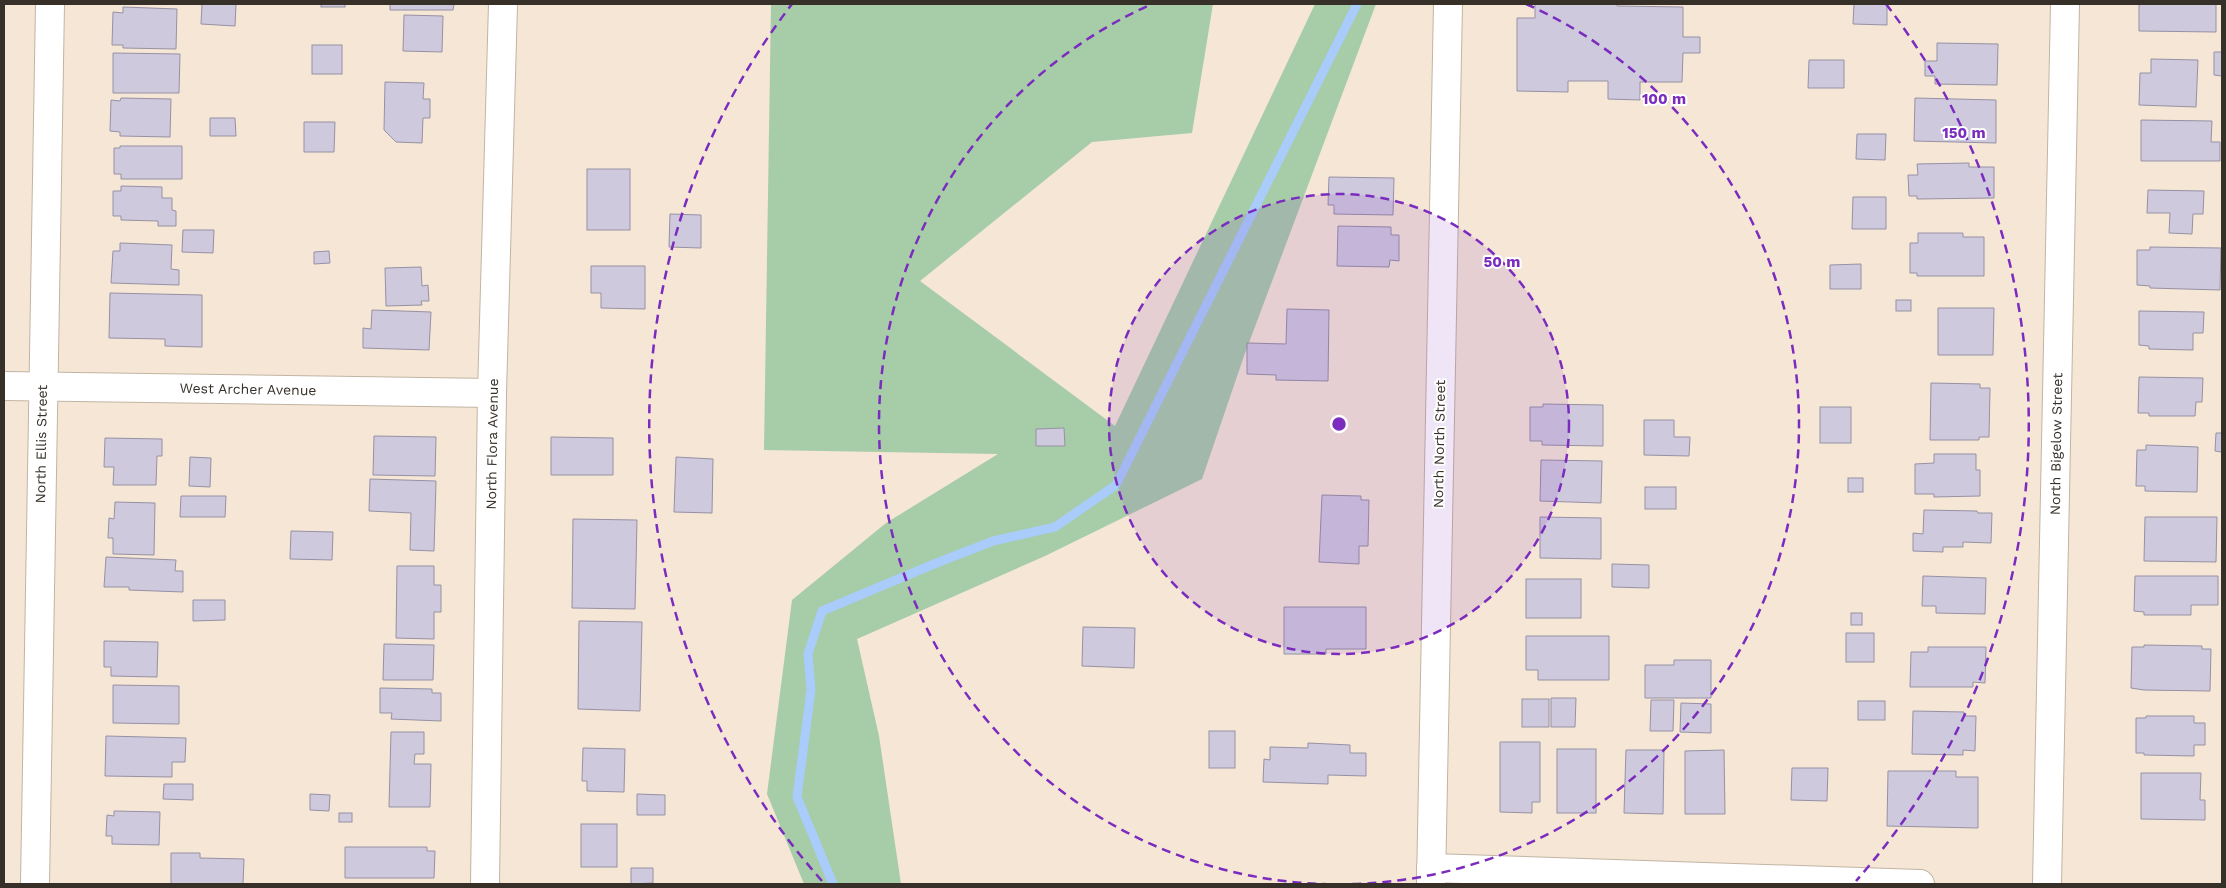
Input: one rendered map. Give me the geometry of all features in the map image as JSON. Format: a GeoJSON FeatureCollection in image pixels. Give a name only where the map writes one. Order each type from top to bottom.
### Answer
{"type":"FeatureCollection","features":[{"type":"Feature","properties":{"kind":"street","name":"North Ellis Street"},"geometry":{"type":"LineString","coordinates":[[34,884],[50,4]]}},
{"type":"Feature","properties":{"kind":"street","name":"North Flora Avenue"},"geometry":{"type":"LineString","coordinates":[[485,884],[492,393],[503,4]]}},
{"type":"Feature","properties":{"kind":"street","name":"North North Street"},"geometry":{"type":"LineString","coordinates":[[1431,876],[1448,4]]}},
{"type":"Feature","properties":{"kind":"street","name":"North Bigelow Street"},"geometry":{"type":"LineString","coordinates":[[2047,884],[2065,4]]}},
{"type":"Feature","properties":{"kind":"street","name":"West Archer Avenue"},"geometry":{"type":"LineString","coordinates":[[4,386],[492,393]]}},
{"type":"Feature","properties":{"kind":"street"},"geometry":{"type":"LineString","coordinates":[[1431,876],[1920,884]]}},
{"type":"Feature","properties":{"kind":"green space"},"geometry":{"type":"Polygon","coordinates":[[[771,4],[1213,4],[1192,133],[1092,142],[920,281],[1115,426],[1315,4],[1376,4],[1244,356],[1202,479],[1045,556],[857,639],[879,736],[901,884],[804,884],[767,794],[792,600],[886,523],[998,454],[764,450],[771,4]]]}},
{"type":"Feature","properties":{"kind":"building"},"geometry":{"type":"Polygon","coordinates":[[[202,4],[236,4],[235,26],[201,24],[202,4]]]}},
{"type":"Feature","properties":{"kind":"building"},"geometry":{"type":"Polygon","coordinates":[[[321,4],[345,4],[345,7],[321,7],[321,4]]]}},
{"type":"Feature","properties":{"kind":"building"},"geometry":{"type":"Polygon","coordinates":[[[390,4],[454,4],[453,10],[390,10],[390,4]]]}},
{"type":"Feature","properties":{"kind":"building"},"geometry":{"type":"Polygon","coordinates":[[[1535,4],[1617,4],[1617,6],[1683,7],[1683,37],[1700,37],[1700,53],[1683,53],[1682,82],[1640,82],[1640,100],[1608,99],[1608,81],[1568,81],[1568,92],[1517,91],[1517,18],[1535,18],[1535,4]]]}},
{"type":"Feature","properties":{"kind":"building"},"geometry":{"type":"Polygon","coordinates":[[[1854,4],[1887,4],[1887,25],[1853,24],[1854,4]]]}},
{"type":"Feature","properties":{"kind":"building"},"geometry":{"type":"Polygon","coordinates":[[[2139,4],[2216,4],[2216,32],[2139,31],[2139,4]]]}},
{"type":"Feature","properties":{"kind":"building"},"geometry":{"type":"Polygon","coordinates":[[[123,7],[177,9],[176,49],[123,48],[123,45],[112,45],[113,12],[123,13],[123,7]]]}},
{"type":"Feature","properties":{"kind":"building"},"geometry":{"type":"Polygon","coordinates":[[[404,15],[443,16],[442,52],[403,51],[404,15]]]}},
{"type":"Feature","properties":{"kind":"building"},"geometry":{"type":"Polygon","coordinates":[[[1937,43],[1998,44],[1997,85],[1935,84],[1935,76],[1925,76],[1925,61],[1937,61],[1937,43]]]}},
{"type":"Feature","properties":{"kind":"building"},"geometry":{"type":"Polygon","coordinates":[[[312,45],[342,45],[342,74],[312,74],[312,45]]]}},
{"type":"Feature","properties":{"kind":"building"},"geometry":{"type":"Polygon","coordinates":[[[2214,52],[2222,52],[2222,76],[2214,75],[2214,52]]]}},
{"type":"Feature","properties":{"kind":"building"},"geometry":{"type":"Polygon","coordinates":[[[113,53],[180,54],[179,93],[113,93],[113,53]]]}},
{"type":"Feature","properties":{"kind":"building"},"geometry":{"type":"Polygon","coordinates":[[[2151,59],[2198,60],[2196,107],[2139,105],[2140,73],[2151,73],[2151,59]]]}},
{"type":"Feature","properties":{"kind":"building"},"geometry":{"type":"Polygon","coordinates":[[[1809,60],[1844,60],[1844,88],[1808,88],[1809,60]]]}},
{"type":"Feature","properties":{"kind":"building"},"geometry":{"type":"Polygon","coordinates":[[[385,82],[424,83],[423,99],[430,99],[430,118],[423,118],[422,143],[396,142],[384,130],[385,82]]]}},
{"type":"Feature","properties":{"kind":"building"},"geometry":{"type":"Polygon","coordinates":[[[121,98],[171,99],[170,137],[120,136],[120,132],[110,131],[111,100],[120,101],[121,98]]]}},
{"type":"Feature","properties":{"kind":"building"},"geometry":{"type":"Polygon","coordinates":[[[1915,98],[1996,100],[1996,143],[1914,141],[1915,98]]]}},
{"type":"Feature","properties":{"kind":"building"},"geometry":{"type":"Polygon","coordinates":[[[210,118],[235,118],[236,136],[210,136],[210,118]]]}},
{"type":"Feature","properties":{"kind":"building"},"geometry":{"type":"Polygon","coordinates":[[[2141,120],[2212,121],[2211,142],[2220,142],[2220,161],[2141,161],[2141,120]]]}},
{"type":"Feature","properties":{"kind":"building"},"geometry":{"type":"Polygon","coordinates":[[[304,122],[335,122],[334,152],[304,152],[304,122]]]}},
{"type":"Feature","properties":{"kind":"building"},"geometry":{"type":"Polygon","coordinates":[[[1857,134],[1886,134],[1885,160],[1856,159],[1857,134]]]}},
{"type":"Feature","properties":{"kind":"building"},"geometry":{"type":"Polygon","coordinates":[[[120,146],[182,146],[182,179],[121,179],[121,174],[114,174],[114,148],[120,148],[120,146]]]}},
{"type":"Feature","properties":{"kind":"building"},"geometry":{"type":"Polygon","coordinates":[[[1969,163],[1969,167],[1994,167],[1994,198],[1917,199],[1917,196],[1909,196],[1908,175],[1918,175],[1917,164],[1969,163]]]}},
{"type":"Feature","properties":{"kind":"building"},"geometry":{"type":"Polygon","coordinates":[[[587,169],[630,169],[630,230],[587,230],[587,169]]]}},
{"type":"Feature","properties":{"kind":"building"},"geometry":{"type":"Polygon","coordinates":[[[1329,177],[1394,178],[1393,215],[1334,214],[1334,205],[1328,205],[1329,177]]]}},
{"type":"Feature","properties":{"kind":"building"},"geometry":{"type":"Polygon","coordinates":[[[121,186],[162,187],[162,198],[172,198],[172,210],[176,211],[176,226],[158,226],[158,221],[121,220],[121,216],[113,216],[113,191],[121,191],[121,186]]]}},
{"type":"Feature","properties":{"kind":"building"},"geometry":{"type":"Polygon","coordinates":[[[2148,190],[2204,191],[2203,214],[2193,214],[2192,234],[2169,233],[2170,213],[2147,213],[2148,190]]]}},
{"type":"Feature","properties":{"kind":"building"},"geometry":{"type":"Polygon","coordinates":[[[1853,197],[1886,197],[1886,229],[1852,229],[1853,197]]]}},
{"type":"Feature","properties":{"kind":"building"},"geometry":{"type":"Polygon","coordinates":[[[670,214],[701,215],[701,248],[669,247],[670,214]]]}},
{"type":"Feature","properties":{"kind":"building"},"geometry":{"type":"Polygon","coordinates":[[[1338,226],[1391,227],[1391,235],[1399,235],[1399,261],[1390,260],[1389,267],[1337,266],[1338,226]]]}},
{"type":"Feature","properties":{"kind":"building"},"geometry":{"type":"Polygon","coordinates":[[[183,230],[214,230],[213,253],[182,252],[183,230]]]}},
{"type":"Feature","properties":{"kind":"building"},"geometry":{"type":"Polygon","coordinates":[[[1918,233],[1963,233],[1963,237],[1984,237],[1984,276],[1917,276],[1917,273],[1910,273],[1910,243],[1918,243],[1918,233]]]}},
{"type":"Feature","properties":{"kind":"building"},"geometry":{"type":"Polygon","coordinates":[[[120,243],[172,245],[171,269],[179,270],[179,285],[111,283],[113,251],[120,251],[120,243]]]}},
{"type":"Feature","properties":{"kind":"building"},"geometry":{"type":"Polygon","coordinates":[[[2150,247],[2221,248],[2220,290],[2150,288],[2150,286],[2137,285],[2137,250],[2150,250],[2150,247]]]}},
{"type":"Feature","properties":{"kind":"building"},"geometry":{"type":"Polygon","coordinates":[[[329,251],[330,263],[314,264],[314,252],[329,251]]]}},
{"type":"Feature","properties":{"kind":"building"},"geometry":{"type":"Polygon","coordinates":[[[1861,264],[1861,289],[1830,289],[1830,265],[1861,264]]]}},
{"type":"Feature","properties":{"kind":"building"},"geometry":{"type":"Polygon","coordinates":[[[591,266],[645,266],[645,309],[601,308],[601,293],[591,293],[591,266]]]}},
{"type":"Feature","properties":{"kind":"building"},"geometry":{"type":"Polygon","coordinates":[[[421,267],[422,286],[428,285],[429,301],[421,301],[422,305],[386,306],[385,268],[421,267]]]}},
{"type":"Feature","properties":{"kind":"building"},"geometry":{"type":"Polygon","coordinates":[[[110,293],[202,295],[202,347],[165,346],[165,339],[109,338],[110,293]]]}},
{"type":"Feature","properties":{"kind":"building"},"geometry":{"type":"Polygon","coordinates":[[[1896,300],[1911,300],[1911,311],[1896,311],[1896,300]]]}},
{"type":"Feature","properties":{"kind":"building"},"geometry":{"type":"Polygon","coordinates":[[[1938,308],[1994,308],[1993,355],[1938,355],[1938,308]]]}},
{"type":"Feature","properties":{"kind":"building"},"geometry":{"type":"Polygon","coordinates":[[[1287,309],[1329,310],[1328,381],[1276,380],[1276,375],[1247,374],[1247,343],[1286,344],[1287,309]]]}},
{"type":"Feature","properties":{"kind":"building"},"geometry":{"type":"Polygon","coordinates":[[[372,310],[431,312],[429,350],[363,348],[363,328],[371,329],[372,310]]]}},
{"type":"Feature","properties":{"kind":"building"},"geometry":{"type":"Polygon","coordinates":[[[2139,311],[2204,312],[2203,333],[2193,333],[2193,350],[2149,349],[2149,346],[2139,345],[2139,311]]]}},
{"type":"Feature","properties":{"kind":"building"},"geometry":{"type":"Polygon","coordinates":[[[2139,377],[2203,378],[2202,402],[2196,402],[2195,416],[2149,416],[2149,413],[2138,413],[2139,377]]]}},
{"type":"Feature","properties":{"kind":"building"},"geometry":{"type":"Polygon","coordinates":[[[1931,383],[1980,384],[1980,388],[1990,388],[1989,437],[1979,437],[1979,440],[1930,440],[1931,383]]]}},
{"type":"Feature","properties":{"kind":"building"},"geometry":{"type":"Polygon","coordinates":[[[1543,404],[1603,405],[1603,446],[1542,445],[1542,441],[1530,441],[1530,407],[1543,407],[1543,404]]]}},
{"type":"Feature","properties":{"kind":"building"},"geometry":{"type":"Polygon","coordinates":[[[1820,407],[1851,407],[1851,443],[1820,443],[1820,407]]]}},
{"type":"Feature","properties":{"kind":"building"},"geometry":{"type":"Polygon","coordinates":[[[1644,420],[1674,420],[1674,437],[1690,437],[1689,456],[1644,455],[1644,420]]]}},
{"type":"Feature","properties":{"kind":"building"},"geometry":{"type":"Polygon","coordinates":[[[1064,428],[1065,446],[1036,446],[1036,429],[1064,428]]]}},
{"type":"Feature","properties":{"kind":"building"},"geometry":{"type":"Polygon","coordinates":[[[2216,433],[2222,433],[2222,452],[2215,451],[2216,433]]]}},
{"type":"Feature","properties":{"kind":"building"},"geometry":{"type":"Polygon","coordinates":[[[374,436],[436,437],[435,476],[373,475],[374,436]]]}},
{"type":"Feature","properties":{"kind":"building"},"geometry":{"type":"Polygon","coordinates":[[[551,437],[613,438],[613,475],[551,475],[551,437]]]}},
{"type":"Feature","properties":{"kind":"building"},"geometry":{"type":"Polygon","coordinates":[[[105,438],[162,439],[162,456],[157,456],[156,485],[113,485],[114,467],[104,467],[105,438]]]}},
{"type":"Feature","properties":{"kind":"building"},"geometry":{"type":"Polygon","coordinates":[[[2146,445],[2198,447],[2197,492],[2145,491],[2145,486],[2136,486],[2137,450],[2146,450],[2146,445]]]}},
{"type":"Feature","properties":{"kind":"building"},"geometry":{"type":"Polygon","coordinates":[[[1934,454],[1976,454],[1976,470],[1980,470],[1980,496],[1934,497],[1934,494],[1915,494],[1915,464],[1934,463],[1934,454]]]}},
{"type":"Feature","properties":{"kind":"building"},"geometry":{"type":"Polygon","coordinates":[[[190,457],[211,458],[210,487],[189,486],[190,457]]]}},
{"type":"Feature","properties":{"kind":"building"},"geometry":{"type":"Polygon","coordinates":[[[676,457],[713,459],[712,513],[674,512],[676,457]]]}},
{"type":"Feature","properties":{"kind":"building"},"geometry":{"type":"Polygon","coordinates":[[[1541,460],[1602,461],[1601,503],[1540,501],[1541,460]]]}},
{"type":"Feature","properties":{"kind":"building"},"geometry":{"type":"Polygon","coordinates":[[[1848,478],[1863,478],[1863,492],[1848,492],[1848,478]]]}},
{"type":"Feature","properties":{"kind":"building"},"geometry":{"type":"Polygon","coordinates":[[[370,479],[436,481],[434,551],[410,550],[411,513],[369,511],[370,479]]]}},
{"type":"Feature","properties":{"kind":"building"},"geometry":{"type":"Polygon","coordinates":[[[1645,487],[1676,487],[1676,509],[1645,509],[1645,487]]]}},
{"type":"Feature","properties":{"kind":"building"},"geometry":{"type":"Polygon","coordinates":[[[1322,495],[1361,496],[1361,500],[1369,500],[1368,546],[1359,546],[1359,564],[1319,562],[1322,495]]]}},
{"type":"Feature","properties":{"kind":"building"},"geometry":{"type":"Polygon","coordinates":[[[181,496],[226,496],[225,517],[180,517],[181,496]]]}},
{"type":"Feature","properties":{"kind":"building"},"geometry":{"type":"Polygon","coordinates":[[[115,502],[155,503],[154,555],[113,554],[113,538],[108,538],[109,518],[114,519],[115,502]]]}},
{"type":"Feature","properties":{"kind":"building"},"geometry":{"type":"Polygon","coordinates":[[[1924,510],[1992,513],[1991,543],[1963,542],[1963,547],[1943,547],[1943,552],[1913,551],[1913,533],[1923,534],[1924,510]]]}},
{"type":"Feature","properties":{"kind":"building"},"geometry":{"type":"Polygon","coordinates":[[[1540,517],[1601,518],[1601,559],[1540,558],[1540,517]]]}},
{"type":"Feature","properties":{"kind":"building"},"geometry":{"type":"Polygon","coordinates":[[[2145,517],[2217,517],[2216,562],[2144,561],[2145,517]]]}},
{"type":"Feature","properties":{"kind":"building"},"geometry":{"type":"Polygon","coordinates":[[[573,519],[637,520],[635,609],[572,608],[573,519]]]}},
{"type":"Feature","properties":{"kind":"building"},"geometry":{"type":"Polygon","coordinates":[[[291,531],[333,532],[332,560],[290,559],[291,531]]]}},
{"type":"Feature","properties":{"kind":"building"},"geometry":{"type":"Polygon","coordinates":[[[106,557],[176,560],[175,571],[183,571],[183,592],[129,590],[129,587],[104,587],[106,557]]]}},
{"type":"Feature","properties":{"kind":"building"},"geometry":{"type":"Polygon","coordinates":[[[1612,564],[1649,565],[1649,588],[1612,587],[1612,564]]]}},
{"type":"Feature","properties":{"kind":"building"},"geometry":{"type":"Polygon","coordinates":[[[397,566],[434,566],[434,585],[441,585],[441,612],[434,612],[434,639],[396,638],[397,566]]]}},
{"type":"Feature","properties":{"kind":"building"},"geometry":{"type":"Polygon","coordinates":[[[1923,576],[1986,578],[1985,614],[1936,613],[1936,606],[1922,606],[1923,576]]]}},
{"type":"Feature","properties":{"kind":"building"},"geometry":{"type":"Polygon","coordinates":[[[2135,576],[2218,576],[2218,605],[2191,605],[2191,615],[2144,615],[2144,612],[2134,611],[2135,576]]]}},
{"type":"Feature","properties":{"kind":"building"},"geometry":{"type":"Polygon","coordinates":[[[1526,579],[1581,579],[1581,618],[1526,618],[1526,579]]]}},
{"type":"Feature","properties":{"kind":"building"},"geometry":{"type":"Polygon","coordinates":[[[193,600],[225,600],[225,620],[193,621],[193,600]]]}},
{"type":"Feature","properties":{"kind":"building"},"geometry":{"type":"Polygon","coordinates":[[[1284,607],[1366,607],[1366,649],[1326,649],[1326,654],[1284,654],[1284,607]]]}},
{"type":"Feature","properties":{"kind":"building"},"geometry":{"type":"Polygon","coordinates":[[[1851,613],[1862,613],[1862,625],[1851,625],[1851,613]]]}},
{"type":"Feature","properties":{"kind":"building"},"geometry":{"type":"Polygon","coordinates":[[[579,621],[642,622],[640,711],[578,709],[579,621]]]}},
{"type":"Feature","properties":{"kind":"building"},"geometry":{"type":"Polygon","coordinates":[[[1083,627],[1135,628],[1134,668],[1082,666],[1083,627]]]}},
{"type":"Feature","properties":{"kind":"building"},"geometry":{"type":"Polygon","coordinates":[[[1846,633],[1874,633],[1874,662],[1846,662],[1846,633]]]}},
{"type":"Feature","properties":{"kind":"building"},"geometry":{"type":"Polygon","coordinates":[[[1526,636],[1609,636],[1609,680],[1538,680],[1538,670],[1526,670],[1526,636]]]}},
{"type":"Feature","properties":{"kind":"building"},"geometry":{"type":"Polygon","coordinates":[[[104,641],[158,642],[157,677],[111,676],[111,667],[104,667],[104,641]]]}},
{"type":"Feature","properties":{"kind":"building"},"geometry":{"type":"Polygon","coordinates":[[[384,644],[434,645],[433,680],[383,680],[384,644]]]}},
{"type":"Feature","properties":{"kind":"building"},"geometry":{"type":"Polygon","coordinates":[[[2144,645],[2202,646],[2202,649],[2211,649],[2210,691],[2144,690],[2131,688],[2132,647],[2144,647],[2144,645]]]}},
{"type":"Feature","properties":{"kind":"building"},"geometry":{"type":"Polygon","coordinates":[[[1928,647],[1986,647],[1985,683],[1973,682],[1973,687],[1910,687],[1911,652],[1928,652],[1928,647]]]}},
{"type":"Feature","properties":{"kind":"building"},"geometry":{"type":"Polygon","coordinates":[[[1674,660],[1711,660],[1711,698],[1645,698],[1645,665],[1674,665],[1674,660]]]}},
{"type":"Feature","properties":{"kind":"building"},"geometry":{"type":"Polygon","coordinates":[[[113,685],[179,686],[179,724],[113,723],[113,685]]]}},
{"type":"Feature","properties":{"kind":"building"},"geometry":{"type":"Polygon","coordinates":[[[380,688],[432,689],[432,693],[441,693],[441,721],[391,719],[392,713],[380,713],[380,688]]]}},
{"type":"Feature","properties":{"kind":"building"},"geometry":{"type":"Polygon","coordinates":[[[1551,698],[1576,698],[1575,727],[1551,727],[1551,698]]]}},
{"type":"Feature","properties":{"kind":"building"},"geometry":{"type":"Polygon","coordinates":[[[1522,699],[1549,699],[1549,727],[1522,727],[1522,699]]]}},
{"type":"Feature","properties":{"kind":"building"},"geometry":{"type":"Polygon","coordinates":[[[1651,700],[1674,700],[1673,731],[1650,731],[1651,700]]]}},
{"type":"Feature","properties":{"kind":"building"},"geometry":{"type":"Polygon","coordinates":[[[1858,701],[1885,701],[1885,720],[1858,720],[1858,701]]]}},
{"type":"Feature","properties":{"kind":"building"},"geometry":{"type":"Polygon","coordinates":[[[1681,703],[1711,704],[1711,733],[1680,732],[1681,703]]]}},
{"type":"Feature","properties":{"kind":"building"},"geometry":{"type":"Polygon","coordinates":[[[1913,711],[1964,712],[1964,716],[1976,716],[1975,751],[1963,750],[1963,755],[1912,754],[1913,711]]]}},
{"type":"Feature","properties":{"kind":"building"},"geometry":{"type":"Polygon","coordinates":[[[2146,716],[2194,716],[2194,723],[2205,723],[2205,745],[2194,745],[2194,756],[2144,755],[2144,753],[2136,753],[2136,718],[2146,718],[2146,716]]]}},
{"type":"Feature","properties":{"kind":"building"},"geometry":{"type":"Polygon","coordinates":[[[1209,731],[1235,731],[1235,768],[1209,768],[1209,731]]]}},
{"type":"Feature","properties":{"kind":"building"},"geometry":{"type":"Polygon","coordinates":[[[391,732],[424,732],[424,754],[415,754],[414,764],[431,764],[430,807],[389,807],[391,732]]]}},
{"type":"Feature","properties":{"kind":"building"},"geometry":{"type":"Polygon","coordinates":[[[106,736],[186,738],[185,762],[172,762],[172,777],[105,776],[106,736]]]}},
{"type":"Feature","properties":{"kind":"building"},"geometry":{"type":"Polygon","coordinates":[[[1500,742],[1540,742],[1540,802],[1532,802],[1532,813],[1500,812],[1500,742]]]}},
{"type":"Feature","properties":{"kind":"building"},"geometry":{"type":"Polygon","coordinates":[[[1308,743],[1350,745],[1350,753],[1366,753],[1366,776],[1328,775],[1328,784],[1263,782],[1264,759],[1270,760],[1270,747],[1308,748],[1308,743]]]}},
{"type":"Feature","properties":{"kind":"building"},"geometry":{"type":"Polygon","coordinates":[[[583,748],[625,749],[624,792],[587,791],[587,781],[582,781],[583,748]]]}},
{"type":"Feature","properties":{"kind":"building"},"geometry":{"type":"Polygon","coordinates":[[[1557,749],[1596,749],[1596,813],[1557,813],[1557,749]]]}},
{"type":"Feature","properties":{"kind":"building"},"geometry":{"type":"Polygon","coordinates":[[[1626,750],[1664,750],[1663,814],[1624,813],[1626,750]]]}},
{"type":"Feature","properties":{"kind":"building"},"geometry":{"type":"Polygon","coordinates":[[[1724,750],[1725,814],[1685,814],[1685,751],[1724,750]]]}},
{"type":"Feature","properties":{"kind":"building"},"geometry":{"type":"Polygon","coordinates":[[[1792,768],[1828,768],[1827,801],[1791,800],[1792,768]]]}},
{"type":"Feature","properties":{"kind":"building"},"geometry":{"type":"Polygon","coordinates":[[[1888,771],[1956,771],[1956,777],[1978,777],[1978,828],[1887,826],[1888,771]]]}},
{"type":"Feature","properties":{"kind":"building"},"geometry":{"type":"Polygon","coordinates":[[[2141,773],[2201,773],[2200,800],[2205,800],[2205,820],[2141,819],[2141,773]]]}},
{"type":"Feature","properties":{"kind":"building"},"geometry":{"type":"Polygon","coordinates":[[[164,784],[193,784],[193,800],[163,799],[164,784]]]}},
{"type":"Feature","properties":{"kind":"building"},"geometry":{"type":"Polygon","coordinates":[[[310,794],[330,795],[329,811],[310,810],[310,794]]]}},
{"type":"Feature","properties":{"kind":"building"},"geometry":{"type":"Polygon","coordinates":[[[637,794],[665,795],[665,815],[637,815],[637,794]]]}},
{"type":"Feature","properties":{"kind":"building"},"geometry":{"type":"Polygon","coordinates":[[[114,811],[160,812],[159,845],[112,844],[112,836],[106,836],[107,815],[114,816],[114,811]]]}},
{"type":"Feature","properties":{"kind":"building"},"geometry":{"type":"Polygon","coordinates":[[[339,813],[352,813],[352,822],[339,822],[339,813]]]}},
{"type":"Feature","properties":{"kind":"building"},"geometry":{"type":"Polygon","coordinates":[[[581,824],[617,824],[617,867],[581,867],[581,824]]]}},
{"type":"Feature","properties":{"kind":"building"},"geometry":{"type":"Polygon","coordinates":[[[345,847],[427,847],[427,851],[435,851],[434,878],[345,878],[345,847]]]}},
{"type":"Feature","properties":{"kind":"building"},"geometry":{"type":"Polygon","coordinates":[[[171,853],[200,853],[200,858],[244,859],[243,884],[171,884],[171,853]]]}},
{"type":"Feature","properties":{"kind":"building"},"geometry":{"type":"Polygon","coordinates":[[[631,868],[653,868],[653,883],[631,884],[631,868]]]}},
{"type":"Feature","properties":{"kind":"waterway"},"geometry":{"type":"LineString","coordinates":[[833,884],[797,797],[811,690],[808,654],[822,611],[993,541],[1055,527],[1116,485],[1357,4]]}}]}
